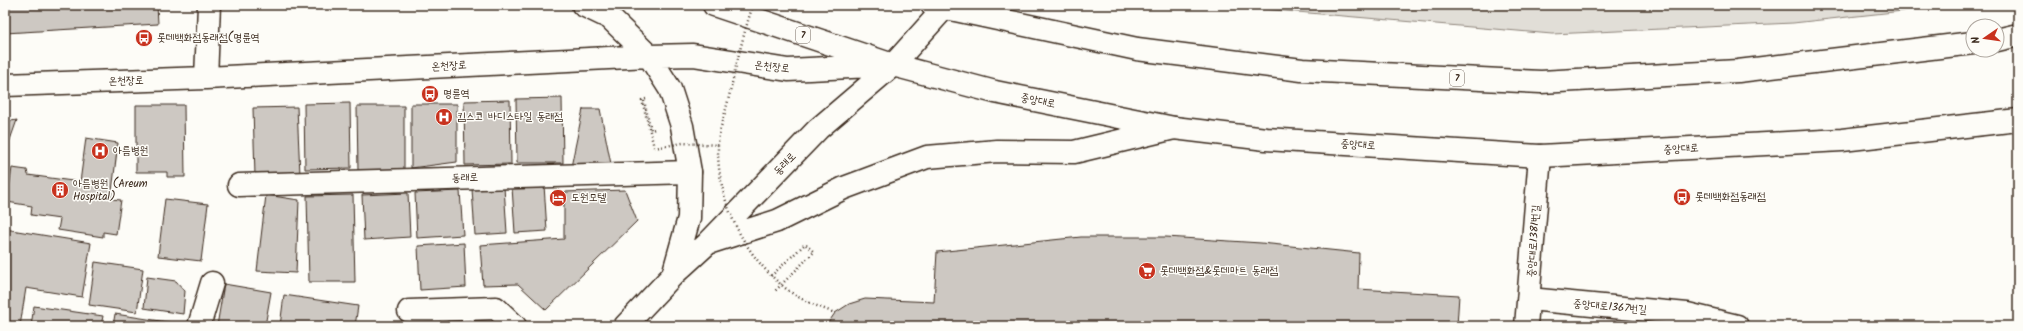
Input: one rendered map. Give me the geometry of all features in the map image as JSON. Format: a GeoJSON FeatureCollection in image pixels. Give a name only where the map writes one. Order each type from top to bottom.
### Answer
{"type":"FeatureCollection","features":[{"type":"Feature","properties":{"kind":"main road"},"geometry":{"type":"LineString","coordinates":[[206,78],[209,5]]}},
{"type":"Feature","properties":{"kind":"main road"},"geometry":{"type":"LineString","coordinates":[[583,5],[610,18],[649,56],[670,89],[682,126],[690,172],[689,218],[673,275]]}},
{"type":"Feature","properties":{"kind":"main road","name":"중앙대로"},"geometry":{"type":"LineString","coordinates":[[714,5],[893,65],[995,92],[1174,128],[1266,139],[1540,156],[1842,140],[2018,120]]}},
{"type":"Feature","properties":{"kind":"main road","name":"동래로"},"geometry":{"type":"LineString","coordinates":[[626,326],[673,275],[708,244],[818,130],[893,65],[941,6]]}},
{"type":"Feature","properties":{"kind":"main road","name":"7"},"geometry":{"type":"LineString","coordinates":[[941,6],[1137,49],[1302,70],[1541,82],[1738,71],[1965,44]]}},
{"type":"Feature","properties":{"kind":"main road"},"geometry":{"type":"LineString","coordinates":[[2005,38],[2018,35]]}},
{"type":"Feature","properties":{"kind":"main road","name":"온천장로"},"geometry":{"type":"LineString","coordinates":[[5,85],[206,78],[693,55],[788,70],[893,65]]}},
{"type":"Feature","properties":{"kind":"main road"},"geometry":{"type":"LineString","coordinates":[[708,244],[777,221],[844,188],[927,157],[997,151],[1074,152],[1174,128]]}},
{"type":"Feature","properties":{"kind":"main road","name":"중앙대로1381번길"},"geometry":{"type":"LineString","coordinates":[[1526,326],[1540,156]]}},
{"type":"Feature","properties":{"kind":"main road","name":"동래로"},"geometry":{"type":"LineString","coordinates":[[240,185],[690,172]]}},
{"type":"Feature","properties":{"kind":"main road"},"geometry":{"type":"LineString","coordinates":[[199,326],[212,282]]}},
{"type":"Feature","properties":{"kind":"main road","name":"중앙대로1367번길"},"geometry":{"type":"LineString","coordinates":[[1529,299],[1687,314],[1737,326]]}},
{"type":"Feature","properties":{"kind":"main road"},"geometry":{"type":"LineString","coordinates":[[409,311],[496,308],[515,326]]}},
{"type":"Feature","properties":{"kind":"path"},"geometry":{"type":"LineString","coordinates":[[753,5],[745,30],[718,145],[720,181],[730,214],[757,260],[771,276],[790,292],[835,313]]}},
{"type":"Feature","properties":{"kind":"path"},"geometry":{"type":"LineString","coordinates":[[654,148],[683,143],[718,145]]}},
{"type":"Feature","properties":{"kind":"path"},"geometry":{"type":"LineString","coordinates":[[771,276],[805,244],[814,252],[774,292]]}},
{"type":"Feature","properties":{"kind":"shaded area"},"geometry":{"type":"Polygon","coordinates":[[[1216,5],[1938,5],[1903,11],[1793,23],[1552,34],[1216,5]]]}},
{"type":"Feature","properties":{"kind":"building"},"geometry":{"type":"Polygon","coordinates":[[[5,5],[157,5],[158,24],[5,33],[5,5]]]}},
{"type":"Feature","properties":{"kind":"building"},"geometry":{"type":"Polygon","coordinates":[[[562,98],[563,163],[517,163],[516,99],[562,98]]]}},
{"type":"Feature","properties":{"kind":"building"},"geometry":{"type":"Polygon","coordinates":[[[510,100],[511,164],[465,165],[464,101],[510,100]]]}},
{"type":"Feature","properties":{"kind":"building"},"geometry":{"type":"Polygon","coordinates":[[[350,103],[351,168],[305,169],[304,104],[350,103]]]}},
{"type":"Feature","properties":{"kind":"building"},"geometry":{"type":"Polygon","coordinates":[[[411,104],[457,104],[457,162],[411,168],[411,104]]]}},
{"type":"Feature","properties":{"kind":"building"},"geometry":{"type":"Polygon","coordinates":[[[136,105],[184,105],[185,177],[167,177],[167,172],[136,172],[136,105]]]}},
{"type":"Feature","properties":{"kind":"building"},"geometry":{"type":"Polygon","coordinates":[[[357,106],[404,106],[404,170],[358,171],[357,106]]]}},
{"type":"Feature","properties":{"kind":"building"},"geometry":{"type":"Polygon","coordinates":[[[297,107],[300,175],[255,176],[253,108],[297,107]]]}},
{"type":"Feature","properties":{"kind":"building"},"geometry":{"type":"Polygon","coordinates":[[[583,109],[600,109],[612,169],[571,167],[583,109]]]}},
{"type":"Feature","properties":{"kind":"building"},"geometry":{"type":"Polygon","coordinates":[[[17,120],[5,154],[5,122],[17,120]]]}},
{"type":"Feature","properties":{"kind":"building","name":"아름병원 (Areum Hospital)"},"geometry":{"type":"Polygon","coordinates":[[[86,138],[118,143],[111,199],[121,200],[116,234],[103,232],[103,237],[58,230],[60,219],[31,215],[32,206],[7,202],[12,168],[27,170],[28,175],[80,182],[86,138]]]}},
{"type":"Feature","properties":{"kind":"building"},"geometry":{"type":"Polygon","coordinates":[[[544,185],[547,231],[515,233],[512,187],[544,185]]]}},
{"type":"Feature","properties":{"kind":"building"},"geometry":{"type":"Polygon","coordinates":[[[504,187],[507,233],[475,235],[472,189],[504,187]]]}},
{"type":"Feature","properties":{"kind":"building"},"geometry":{"type":"Polygon","coordinates":[[[625,190],[637,221],[546,310],[518,284],[483,285],[480,245],[564,239],[564,192],[625,190]]]}},
{"type":"Feature","properties":{"kind":"building"},"geometry":{"type":"Polygon","coordinates":[[[460,191],[463,235],[417,238],[415,193],[460,191]]]}},
{"type":"Feature","properties":{"kind":"building"},"geometry":{"type":"Polygon","coordinates":[[[408,193],[410,237],[364,240],[362,195],[408,193]]]}},
{"type":"Feature","properties":{"kind":"building"},"geometry":{"type":"Polygon","coordinates":[[[266,195],[299,200],[296,273],[257,271],[266,195]]]}},
{"type":"Feature","properties":{"kind":"building"},"geometry":{"type":"Polygon","coordinates":[[[353,195],[355,282],[309,282],[307,196],[353,195]]]}},
{"type":"Feature","properties":{"kind":"building"},"geometry":{"type":"Polygon","coordinates":[[[165,199],[208,204],[201,261],[158,256],[165,199]]]}},
{"type":"Feature","properties":{"kind":"building"},"geometry":{"type":"Polygon","coordinates":[[[5,229],[91,243],[82,297],[26,288],[20,326],[5,326],[5,229]]]}},
{"type":"Feature","properties":{"kind":"building","name":"롯데백화점&롯데마트 동래점"},"geometry":{"type":"Polygon","coordinates":[[[1081,237],[1166,237],[1261,243],[1359,253],[1358,289],[1459,295],[1457,326],[826,326],[835,313],[849,304],[865,299],[934,302],[937,252],[1081,237]]]}},
{"type":"Feature","properties":{"kind":"building"},"geometry":{"type":"Polygon","coordinates":[[[464,243],[466,287],[420,290],[418,246],[464,243]]]}},
{"type":"Feature","properties":{"kind":"building"},"geometry":{"type":"Polygon","coordinates":[[[95,262],[143,269],[137,312],[89,305],[95,262]]]}},
{"type":"Feature","properties":{"kind":"building"},"geometry":{"type":"Polygon","coordinates":[[[147,277],[176,281],[185,291],[183,314],[144,308],[147,277]]]}},
{"type":"Feature","properties":{"kind":"building"},"geometry":{"type":"Polygon","coordinates":[[[224,284],[271,292],[265,326],[217,326],[224,284]]]}},
{"type":"Feature","properties":{"kind":"building"},"geometry":{"type":"Polygon","coordinates":[[[284,295],[358,306],[355,326],[280,326],[284,295]]]}},
{"type":"Feature","properties":{"kind":"building"},"geometry":{"type":"Polygon","coordinates":[[[34,306],[103,316],[101,326],[31,326],[34,306]]]}},
{"type":"Feature","properties":{"kind":"building"},"geometry":{"type":"Polygon","coordinates":[[[115,314],[180,324],[179,326],[113,326],[115,314]]]}},
{"type":"Feature","properties":{"kind":"place","name":"롯데백화점동래점(명륜역"},"geometry":{"type":"Point","coordinates":[144,38]}},
{"type":"Feature","properties":{"kind":"place","name":"명륜역"},"geometry":{"type":"Point","coordinates":[430,94]}},
{"type":"Feature","properties":{"kind":"place","name":"킴스코 바디스타일 동래점"},"geometry":{"type":"Point","coordinates":[444,117]}},
{"type":"Feature","properties":{"kind":"place","name":"아름병원"},"geometry":{"type":"Point","coordinates":[100,151]}},
{"type":"Feature","properties":{"kind":"place","name":"아름병원 (Areum Hospital)"},"geometry":{"type":"Point","coordinates":[60,190]}},
{"type":"Feature","properties":{"kind":"place","name":"롯데백화점동래점"},"geometry":{"type":"Point","coordinates":[1682,197]}},
{"type":"Feature","properties":{"kind":"place","name":"도원모텔"},"geometry":{"type":"Point","coordinates":[558,198]}},
{"type":"Feature","properties":{"kind":"place","name":"롯데백화점&롯데마트 동래점"},"geometry":{"type":"Point","coordinates":[1147,271]}}]}
